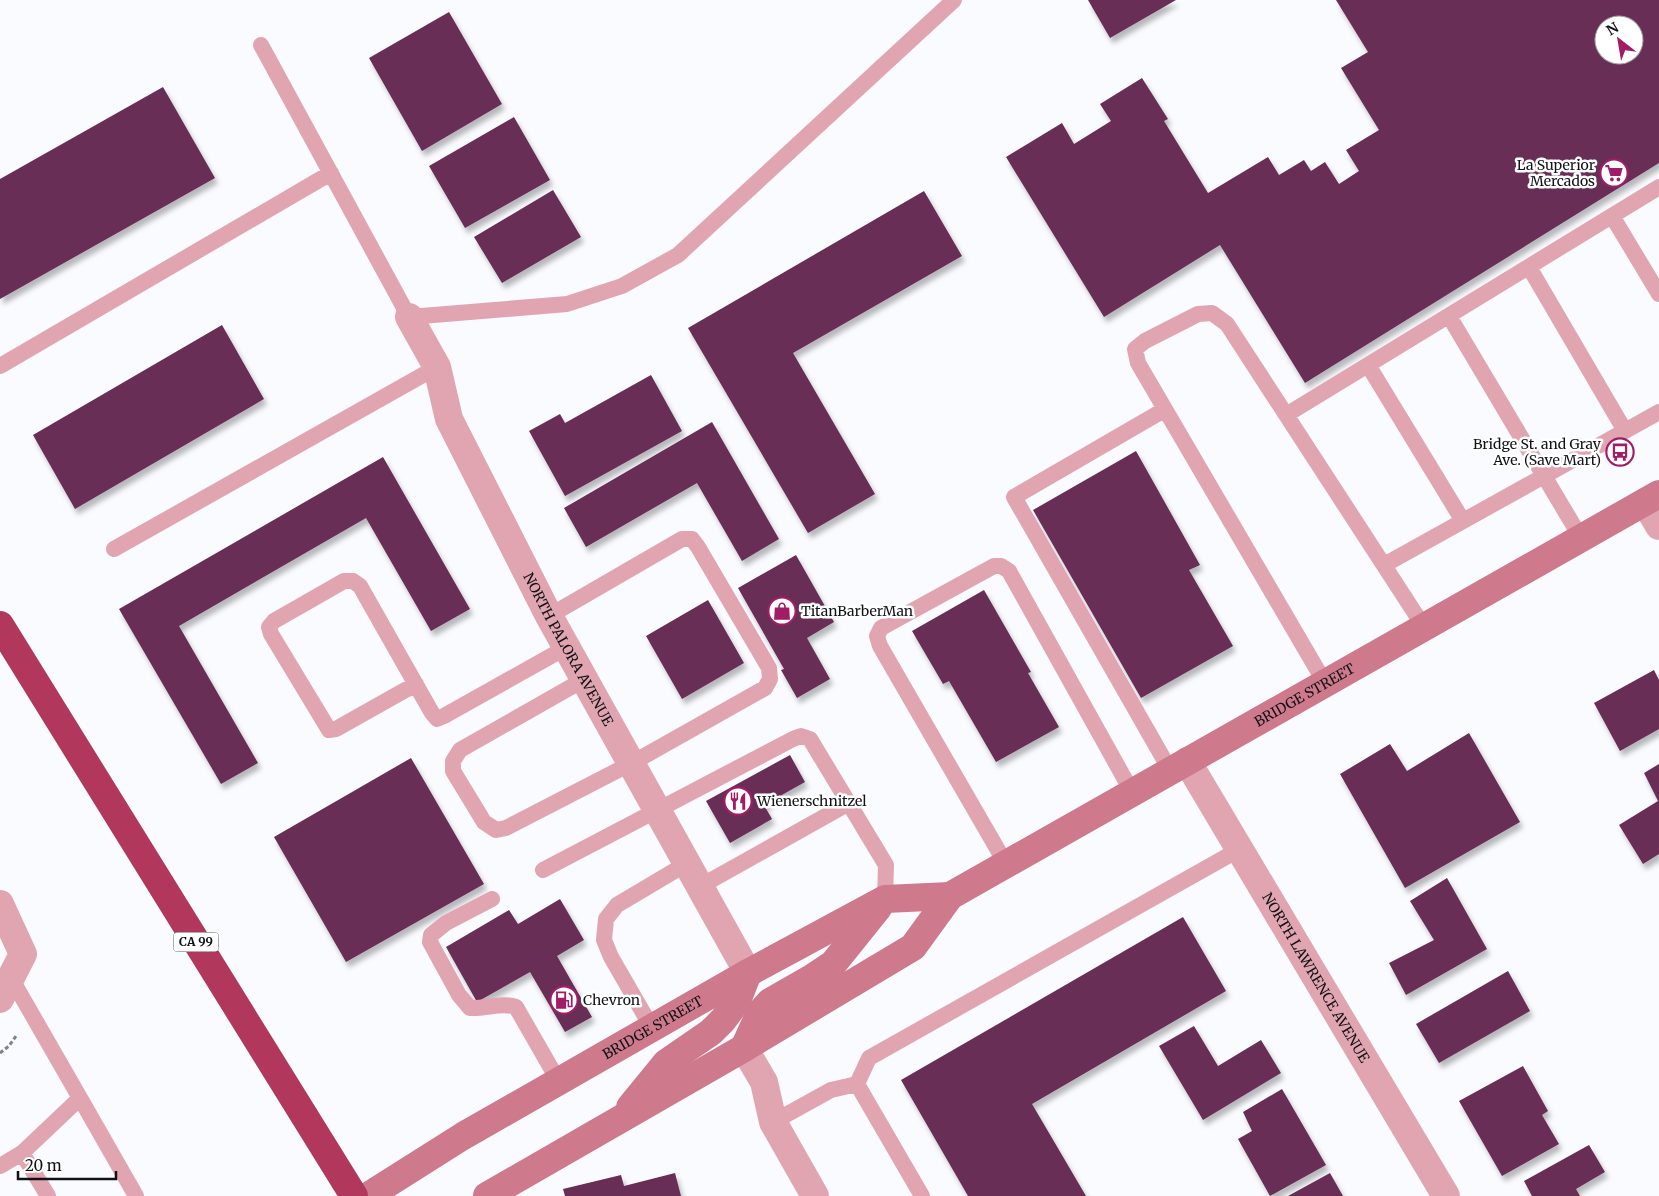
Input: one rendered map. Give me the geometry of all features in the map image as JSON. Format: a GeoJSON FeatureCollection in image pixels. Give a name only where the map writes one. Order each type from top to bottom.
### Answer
{"type":"FeatureCollection","features":[{"type":"Feature","properties":{"kind":"highway","name":"CA 99"},"geometry":{"type":"LineString","coordinates":[[0,625],[354,1196]]}},
{"type":"Feature","properties":{"kind":"main road","name":"BRIDGE STREET"},"geometry":{"type":"LineString","coordinates":[[487,1196],[744,1048],[913,947],[950,896],[1178,765],[1652,498]]}},
{"type":"Feature","properties":{"kind":"main road","name":"BRIDGE STREET"},"geometry":{"type":"LineString","coordinates":[[368,1196],[463,1136],[748,973],[885,899],[950,896]]}},
{"type":"Feature","properties":{"kind":"main road"},"geometry":{"type":"LineString","coordinates":[[744,1048],[760,1013],[770,1002],[833,964],[885,899]]}},
{"type":"Feature","properties":{"kind":"main road"},"geometry":{"type":"LineString","coordinates":[[619,1120],[666,1063],[711,1032],[723,1020],[737,1001],[748,973]]}},
{"type":"Feature","properties":{"kind":"street","name":"NORTH PALORA AVENUE"},"geometry":{"type":"LineString","coordinates":[[409,317],[437,367],[449,419],[549,616],[748,973]]}},
{"type":"Feature","properties":{"kind":"street"},"geometry":{"type":"LineString","coordinates":[[1652,498],[1659,526]]}},
{"type":"Feature","properties":{"kind":"street","name":"NORTH LAWRENCE AVENUE"},"geometry":{"type":"LineString","coordinates":[[1178,765],[1240,849],[1446,1196]]}},
{"type":"Feature","properties":{"kind":"street"},"geometry":{"type":"LineString","coordinates":[[0,904],[23,954],[5,989]]}},
{"type":"Feature","properties":{"kind":"street"},"geometry":{"type":"LineString","coordinates":[[744,1048],[764,1082],[773,1122],[815,1196]]}},
{"type":"Feature","properties":{"kind":"lane"},"geometry":{"type":"LineString","coordinates":[[261,45],[409,317],[567,304],[622,286],[678,255],[954,0]]}},
{"type":"Feature","properties":{"kind":"lane"},"geometry":{"type":"LineString","coordinates":[[0,366],[331,173]]}},
{"type":"Feature","properties":{"kind":"lane"},"geometry":{"type":"LineString","coordinates":[[1286,415],[1659,187]]}},
{"type":"Feature","properties":{"kind":"lane"},"geometry":{"type":"LineString","coordinates":[[1612,216],[1659,294]]}},
{"type":"Feature","properties":{"kind":"lane"},"geometry":{"type":"LineString","coordinates":[[1529,267],[1625,431]]}},
{"type":"Feature","properties":{"kind":"lane"},"geometry":{"type":"LineString","coordinates":[[1325,683],[1138,363],[1135,349],[1145,341],[1198,314],[1212,313],[1227,324],[1424,627]]}},
{"type":"Feature","properties":{"kind":"lane"},"geometry":{"type":"LineString","coordinates":[[1449,316],[1581,538]]}},
{"type":"Feature","properties":{"kind":"lane"},"geometry":{"type":"LineString","coordinates":[[1368,365],[1463,521]]}},
{"type":"Feature","properties":{"kind":"lane"},"geometry":{"type":"LineString","coordinates":[[114,549],[437,367]]}},
{"type":"Feature","properties":{"kind":"lane"},"geometry":{"type":"LineString","coordinates":[[1164,410],[1014,497],[1178,765]]}},
{"type":"Feature","properties":{"kind":"lane"},"geometry":{"type":"LineString","coordinates":[[1384,565],[1659,412]]}},
{"type":"Feature","properties":{"kind":"lane"},"geometry":{"type":"LineString","coordinates":[[549,616],[682,539],[692,539],[769,668],[770,679],[765,688],[632,763],[506,828],[496,830],[484,822],[453,771],[453,761],[460,750],[585,679]]}},
{"type":"Feature","properties":{"kind":"lane"},"geometry":{"type":"LineString","coordinates":[[1006,864],[880,646],[877,636],[881,628],[994,566],[1002,566],[1009,571],[1132,792]]}},
{"type":"Feature","properties":{"kind":"lane"},"geometry":{"type":"LineString","coordinates":[[416,684],[336,729],[329,730],[271,634],[270,627],[274,621],[344,582],[353,581],[360,586],[437,719],[567,647]]}},
{"type":"Feature","properties":{"kind":"lane"},"geometry":{"type":"LineString","coordinates":[[542,870],[802,736],[810,739],[886,865],[885,899]]}},
{"type":"Feature","properties":{"kind":"lane"},"geometry":{"type":"LineString","coordinates":[[699,888],[849,803]]}},
{"type":"Feature","properties":{"kind":"lane"},"geometry":{"type":"LineString","coordinates":[[857,1084],[869,1058],[1240,849]]}},
{"type":"Feature","properties":{"kind":"lane"},"geometry":{"type":"LineString","coordinates":[[652,1028],[611,957],[604,940],[606,919],[617,905],[686,864]]}},
{"type":"Feature","properties":{"kind":"lane"},"geometry":{"type":"LineString","coordinates":[[492,899],[446,923],[431,935],[430,942],[459,995],[470,1008],[510,1005],[516,1008],[559,1082]]}},
{"type":"Feature","properties":{"kind":"lane"},"geometry":{"type":"LineString","coordinates":[[5,989],[80,1098],[136,1196]]}},
{"type":"Feature","properties":{"kind":"lane"},"geometry":{"type":"LineString","coordinates":[[773,1122],[831,1090],[857,1084]]}},
{"type":"Feature","properties":{"kind":"lane"},"geometry":{"type":"LineString","coordinates":[[857,1084],[922,1196]]}},
{"type":"Feature","properties":{"kind":"lane"},"geometry":{"type":"LineString","coordinates":[[0,1166],[22,1153],[80,1098]]}},
{"type":"Feature","properties":{"kind":"lane"},"geometry":{"type":"LineString","coordinates":[[22,1153],[48,1196]]}},
{"type":"Feature","properties":{"kind":"building"},"geometry":{"type":"Polygon","coordinates":[[[1088,0],[1176,0],[1110,38],[1088,0]]]}},
{"type":"Feature","properties":{"kind":"building"},"geometry":{"type":"Polygon","coordinates":[[[1336,0],[1659,0],[1659,163],[1305,383],[1220,245],[1104,317],[1006,157],[1062,123],[1074,144],[1111,121],[1100,104],[1142,78],[1168,119],[1164,121],[1208,193],[1268,157],[1279,175],[1304,160],[1311,171],[1325,162],[1339,184],[1359,171],[1346,150],[1379,130],[1341,68],[1368,52],[1336,0]]]}},
{"type":"Feature","properties":{"kind":"building"},"geometry":{"type":"Polygon","coordinates":[[[449,12],[502,104],[422,151],[369,58],[449,12]]]}},
{"type":"Feature","properties":{"kind":"building"},"geometry":{"type":"Polygon","coordinates":[[[163,87],[215,178],[0,299],[0,179],[163,87]]]}},
{"type":"Feature","properties":{"kind":"building"},"geometry":{"type":"Polygon","coordinates":[[[514,117],[550,180],[465,228],[429,166],[514,117]]]}},
{"type":"Feature","properties":{"kind":"building"},"geometry":{"type":"Polygon","coordinates":[[[553,190],[581,237],[502,283],[474,237],[553,190]]]}},
{"type":"Feature","properties":{"kind":"building"},"geometry":{"type":"Polygon","coordinates":[[[924,191],[962,256],[793,353],[875,494],[808,533],[688,328],[924,191]]]}},
{"type":"Feature","properties":{"kind":"building"},"geometry":{"type":"Polygon","coordinates":[[[222,325],[264,399],[75,509],[33,435],[222,325]]]}},
{"type":"Feature","properties":{"kind":"building"},"geometry":{"type":"Polygon","coordinates":[[[651,375],[682,431],[565,496],[529,431],[560,414],[565,423],[651,375]]]}},
{"type":"Feature","properties":{"kind":"building"},"geometry":{"type":"Polygon","coordinates":[[[712,422],[779,539],[742,561],[697,483],[586,547],[564,508],[712,422]]]}},
{"type":"Feature","properties":{"kind":"building"},"geometry":{"type":"Polygon","coordinates":[[[1136,451],[1200,565],[1189,570],[1233,646],[1141,698],[1033,510],[1136,451]]]}},
{"type":"Feature","properties":{"kind":"building"},"geometry":{"type":"Polygon","coordinates":[[[383,457],[470,609],[431,631],[366,518],[179,626],[258,763],[221,784],[119,609],[383,457]]]}},
{"type":"Feature","properties":{"kind":"building"},"geometry":{"type":"Polygon","coordinates":[[[796,555],[834,622],[807,638],[830,679],[797,698],[781,670],[784,669],[738,588],[796,555]]]}},
{"type":"Feature","properties":{"kind":"building"},"geometry":{"type":"Polygon","coordinates":[[[984,590],[1031,672],[1028,673],[1059,727],[996,762],[949,681],[943,684],[912,631],[984,590]]]}},
{"type":"Feature","properties":{"kind":"building"},"geometry":{"type":"Polygon","coordinates":[[[708,600],[744,663],[682,699],[646,636],[708,600]]]}},
{"type":"Feature","properties":{"kind":"building"},"geometry":{"type":"Polygon","coordinates":[[[1654,670],[1659,680],[1659,729],[1620,751],[1594,703],[1654,670]]]}},
{"type":"Feature","properties":{"kind":"building"},"geometry":{"type":"Polygon","coordinates":[[[1469,733],[1520,822],[1405,888],[1340,774],[1390,744],[1407,771],[1469,733]]]}},
{"type":"Feature","properties":{"kind":"building"},"geometry":{"type":"Polygon","coordinates":[[[790,755],[805,782],[764,805],[772,819],[730,843],[706,801],[790,755]]]}},
{"type":"Feature","properties":{"kind":"building"},"geometry":{"type":"Polygon","coordinates":[[[411,758],[484,884],[346,962],[274,837],[411,758]]]}},
{"type":"Feature","properties":{"kind":"building"},"geometry":{"type":"Polygon","coordinates":[[[1659,764],[1659,854],[1643,864],[1619,825],[1658,801],[1644,773],[1659,764]]]}},
{"type":"Feature","properties":{"kind":"building"},"geometry":{"type":"Polygon","coordinates":[[[1447,878],[1487,949],[1406,995],[1389,963],[1434,940],[1410,901],[1447,878]]]}},
{"type":"Feature","properties":{"kind":"building"},"geometry":{"type":"Polygon","coordinates":[[[560,899],[584,940],[557,956],[592,1017],[565,1032],[530,972],[477,1002],[446,947],[509,910],[518,924],[560,899]]]}},
{"type":"Feature","properties":{"kind":"building"},"geometry":{"type":"Polygon","coordinates":[[[1183,917],[1226,991],[1032,1104],[1086,1196],[968,1196],[901,1080],[1183,917]]]}},
{"type":"Feature","properties":{"kind":"building"},"geometry":{"type":"Polygon","coordinates":[[[1508,971],[1530,1011],[1439,1063],[1416,1024],[1508,971]]]}},
{"type":"Feature","properties":{"kind":"building"},"geometry":{"type":"Polygon","coordinates":[[[1194,1026],[1218,1066],[1261,1040],[1281,1073],[1203,1120],[1159,1046],[1194,1026]]]}},
{"type":"Feature","properties":{"kind":"building"},"geometry":{"type":"Polygon","coordinates":[[[1523,1066],[1548,1111],[1542,1115],[1559,1144],[1502,1176],[1459,1101],[1523,1066]]]}},
{"type":"Feature","properties":{"kind":"building"},"geometry":{"type":"Polygon","coordinates":[[[1282,1089],[1326,1165],[1270,1196],[1238,1139],[1252,1131],[1243,1112],[1282,1089]]]}},
{"type":"Feature","properties":{"kind":"building"},"geometry":{"type":"Polygon","coordinates":[[[1589,1145],[1605,1172],[1576,1189],[1580,1196],[1532,1196],[1524,1181],[1589,1145]]]}},
{"type":"Feature","properties":{"kind":"building"},"geometry":{"type":"Polygon","coordinates":[[[675,1173],[681,1196],[565,1196],[563,1189],[621,1175],[624,1186],[675,1173]]]}},
{"type":"Feature","properties":{"kind":"building"},"geometry":{"type":"Polygon","coordinates":[[[1330,1173],[1343,1196],[1288,1196],[1330,1173]]]}},
{"type":"Feature","properties":{"kind":"place","name":"La Superior Mercados"},"geometry":{"type":"Point","coordinates":[1614,173]}},
{"type":"Feature","properties":{"kind":"place","name":"Bridge St. and Gray Ave. (Save Mart)"},"geometry":{"type":"Point","coordinates":[1620,452]}},
{"type":"Feature","properties":{"kind":"place","name":"TitanBarberMan"},"geometry":{"type":"Point","coordinates":[782,611]}},
{"type":"Feature","properties":{"kind":"place","name":"Wienerschnitzel"},"geometry":{"type":"Point","coordinates":[738,801]}},
{"type":"Feature","properties":{"kind":"place","name":"Chevron"},"geometry":{"type":"Point","coordinates":[564,1000]}}]}
